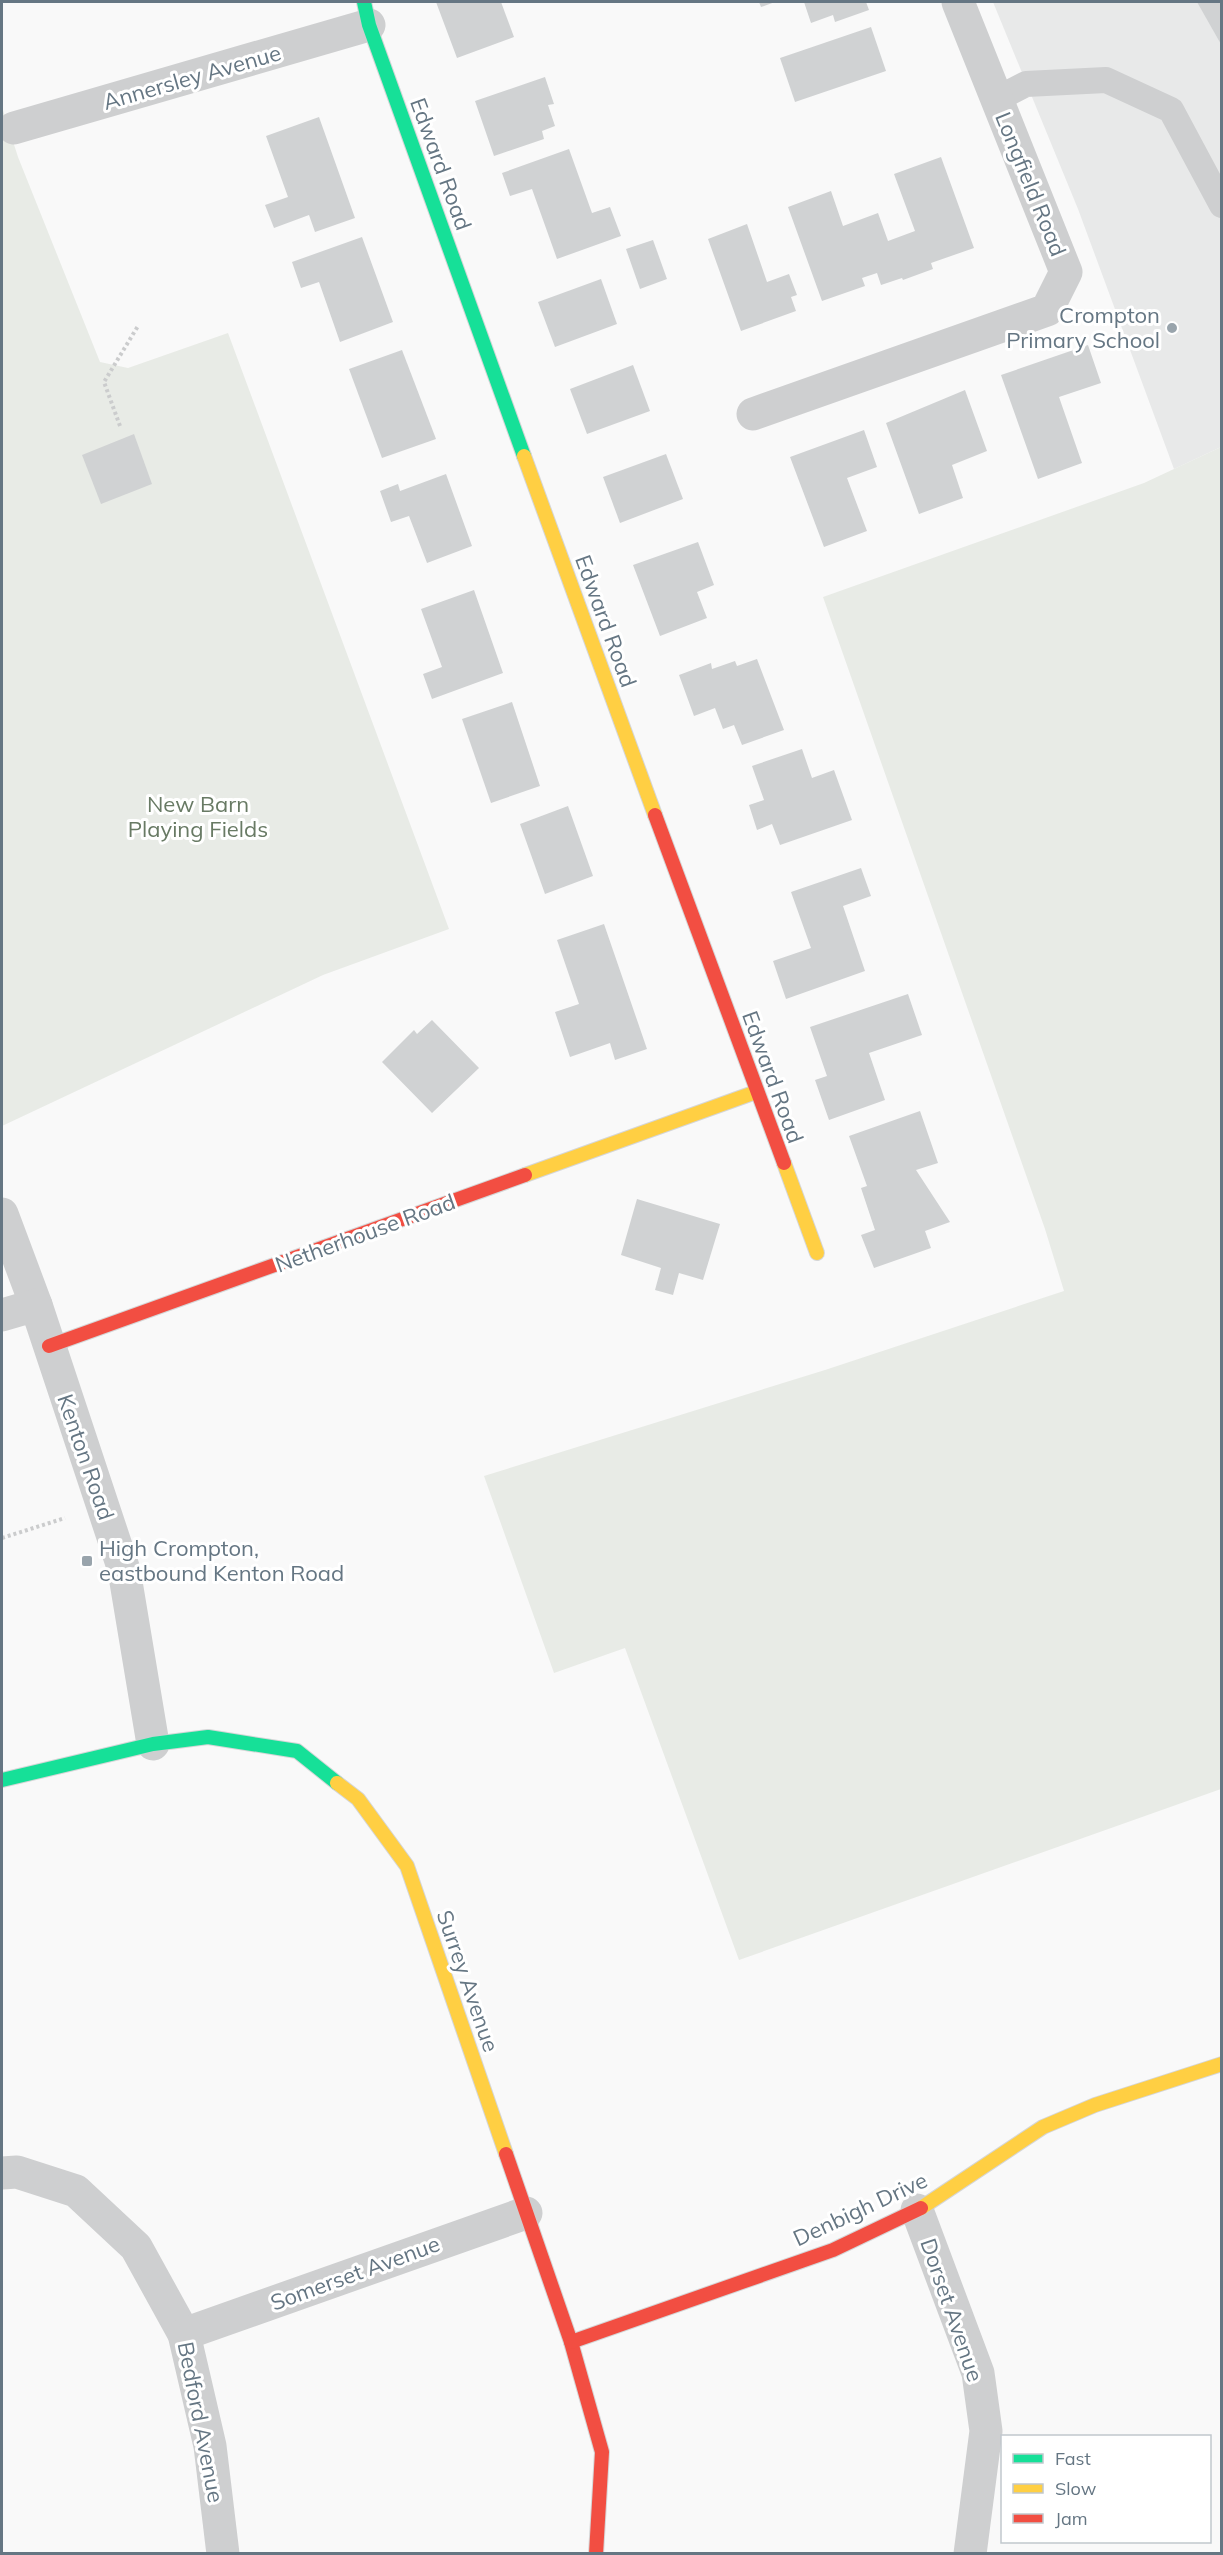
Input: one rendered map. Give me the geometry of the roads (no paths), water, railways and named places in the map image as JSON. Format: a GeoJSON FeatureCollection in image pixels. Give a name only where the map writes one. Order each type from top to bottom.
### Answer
{"type":"FeatureCollection","features":[{"type":"Feature","properties":{"kind":"street","name":"Longfield Road"},"geometry":{"type":"LineString","coordinates":[[753,414],[1047,310],[1066,272],[958,2]]}},
{"type":"Feature","properties":{"kind":"street","name":"Annersley Avenue"},"geometry":{"type":"LineString","coordinates":[[14,128],[367,14]]}},
{"type":"Feature","properties":{"kind":"street","name":"Edward Road"},"geometry":{"type":"LineString","coordinates":[[367,14],[606,683],[817,1253]]}},
{"type":"Feature","properties":{"kind":"street","name":"Netherhouse Road"},"geometry":{"type":"LineString","coordinates":[[49,1346],[756,1092]]}},
{"type":"Feature","properties":{"kind":"street"},"geometry":{"type":"LineString","coordinates":[[2,1214],[49,1346]]}},
{"type":"Feature","properties":{"kind":"street"},"geometry":{"type":"LineString","coordinates":[[2,1315],[36,1305]]}},
{"type":"Feature","properties":{"kind":"street","name":"Kenton Road"},"geometry":{"type":"LineString","coordinates":[[49,1346],[124,1570],[153,1744]]}},
{"type":"Feature","properties":{"kind":"street","name":"Surrey Avenue"},"geometry":{"type":"LineString","coordinates":[[2,1780],[153,1744],[208,1737],[297,1751],[358,1799],[407,1866],[571,2342],[602,2452],[596,2553]]}},
{"type":"Feature","properties":{"kind":"street","name":"Denbigh Drive"},"geometry":{"type":"LineString","coordinates":[[571,2342],[833,2250],[917,2210],[1043,2127],[1095,2105],[1221,2064]]}},
{"type":"Feature","properties":{"kind":"street","name":"Bedford Avenue"},"geometry":{"type":"LineString","coordinates":[[2,2173],[16,2172],[76,2191],[136,2247],[184,2334],[210,2446],[223,2553]]}},
{"type":"Feature","properties":{"kind":"street","name":"Dorset Avenue"},"geometry":{"type":"LineString","coordinates":[[917,2210],[978,2373],[986,2431],[970,2553]]}},
{"type":"Feature","properties":{"kind":"street","name":"Somerset Avenue"},"geometry":{"type":"LineString","coordinates":[[184,2334],[526,2213]]}},
{"type":"Feature","properties":{"kind":"lane"},"geometry":{"type":"LineString","coordinates":[[997,99],[1026,84],[1106,80],[1171,110],[1219,193]]}},
{"type":"Feature","properties":{"kind":"place","name":"Crompton Primary School"},"geometry":{"type":"Point","coordinates":[1172,328]}},
{"type":"Feature","properties":{"kind":"place","name":"High Crompton, eastbound Kenton Road"},"geometry":{"type":"Point","coordinates":[87,1561]}},
{"type":"Feature","properties":{"kind":"park label","name":"New Barn Playing Fields"},"geometry":{"type":"Point","coordinates":[198,816]}}]}
